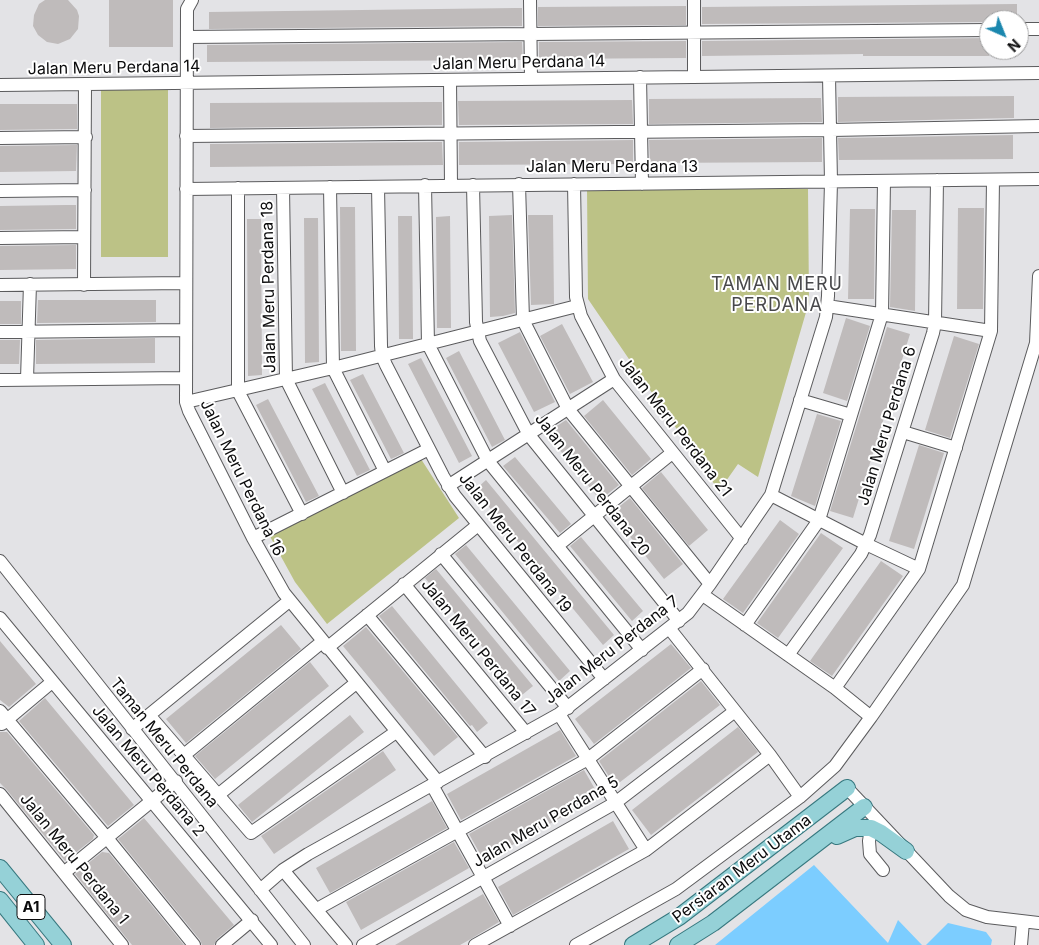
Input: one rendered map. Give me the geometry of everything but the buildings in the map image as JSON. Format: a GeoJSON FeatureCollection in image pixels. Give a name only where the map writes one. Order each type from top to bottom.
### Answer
{"type":"FeatureCollection","features":[{"type":"Feature","properties":{"kind":"main road","name":"Persiaran Meru Utama"},"geometry":{"type":"LineString","coordinates":[[633,945],[680,918],[847,788]]}},
{"type":"Feature","properties":{"kind":"main road","name":"Persiaran Meru Utama"},"geometry":{"type":"LineString","coordinates":[[678,945],[713,923],[864,807]]}},
{"type":"Feature","properties":{"kind":"main road"},"geometry":{"type":"LineString","coordinates":[[814,846],[855,828],[871,828],[906,851]]}},
{"type":"Feature","properties":{"kind":"main road","name":"A1"},"geometry":{"type":"LineString","coordinates":[[0,868],[63,945]]}},
{"type":"Feature","properties":{"kind":"main road","name":"A1"},"geometry":{"type":"LineString","coordinates":[[0,900],[36,945]]}},
{"type":"Feature","properties":{"kind":"street"},"geometry":{"type":"LineString","coordinates":[[530,0],[531,79]]}},
{"type":"Feature","properties":{"kind":"street"},"geometry":{"type":"LineString","coordinates":[[694,0],[694,77]]}},
{"type":"Feature","properties":{"kind":"street","name":"Jalan Meru Perdana 16"},"geometry":{"type":"LineString","coordinates":[[189,5],[186,136],[186,402],[253,538],[288,601],[396,732],[435,783],[457,831],[510,926]]}},
{"type":"Feature","properties":{"kind":"street"},"geometry":{"type":"LineString","coordinates":[[187,37],[979,30]]}},
{"type":"Feature","properties":{"kind":"street","name":"Jalan Meru Perdana 14"},"geometry":{"type":"LineString","coordinates":[[0,85],[1039,73]]}},
{"type":"Feature","properties":{"kind":"street","name":"Jalan Meru Perdana 7"},"geometry":{"type":"LineString","coordinates":[[260,890],[283,870],[564,711],[692,609],[707,590],[771,495],[826,317],[831,182],[829,76]]}},
{"type":"Feature","properties":{"kind":"street"},"geometry":{"type":"LineString","coordinates":[[640,77],[642,184]]}},
{"type":"Feature","properties":{"kind":"street"},"geometry":{"type":"LineString","coordinates":[[450,80],[451,185]]}},
{"type":"Feature","properties":{"kind":"street"},"geometry":{"type":"LineString","coordinates":[[84,285],[85,84]]}},
{"type":"Feature","properties":{"kind":"street"},"geometry":{"type":"LineString","coordinates":[[186,136],[640,130],[831,130],[1039,126]]}},
{"type":"Feature","properties":{"kind":"street"},"geometry":{"type":"LineString","coordinates":[[0,138],[86,137]]}},
{"type":"Feature","properties":{"kind":"street","name":"Jalan Meru Perdana 13"},"geometry":{"type":"LineString","coordinates":[[186,189],[1039,179]]}},
{"type":"Feature","properties":{"kind":"street","name":"Jalan Meru Perdana 6"},"geometry":{"type":"LineString","coordinates":[[788,655],[861,554],[903,432],[935,323],[937,180]]}},
{"type":"Feature","properties":{"kind":"street"},"geometry":{"type":"LineString","coordinates":[[835,688],[919,569],[991,331],[993,180]]}},
{"type":"Feature","properties":{"kind":"street"},"geometry":{"type":"LineString","coordinates":[[745,625],[819,520],[882,314],[884,181]]}},
{"type":"Feature","properties":{"kind":"street"},"geometry":{"type":"LineString","coordinates":[[519,184],[523,320],[568,408],[630,486],[707,590],[745,625],[835,688],[872,717]]}},
{"type":"Feature","properties":{"kind":"street","name":"Jalan Meru Perdana 21"},"geometry":{"type":"LineString","coordinates":[[574,184],[577,306],[614,379],[742,539]]}},
{"type":"Feature","properties":{"kind":"street"},"geometry":{"type":"LineString","coordinates":[[425,185],[428,344],[488,461],[642,650]]}},
{"type":"Feature","properties":{"kind":"street","name":"Jalan Meru Perdana 20"},"geometry":{"type":"LineString","coordinates":[[473,185],[477,331],[480,341],[529,435],[594,516],[674,624],[703,669],[800,797]]}},
{"type":"Feature","properties":{"kind":"street"},"geometry":{"type":"LineString","coordinates":[[330,187],[333,368],[385,471]]}},
{"type":"Feature","properties":{"kind":"street","name":"Jalan Meru Perdana 19"},"geometry":{"type":"LineString","coordinates":[[378,187],[382,356],[448,486],[604,679]]}},
{"type":"Feature","properties":{"kind":"street"},"geometry":{"type":"LineString","coordinates":[[238,188],[238,391],[302,514]]}},
{"type":"Feature","properties":{"kind":"street","name":"Jalan Meru Perdana 18"},"geometry":{"type":"LineString","coordinates":[[283,188],[286,379],[343,493]]}},
{"type":"Feature","properties":{"kind":"street"},"geometry":{"type":"LineString","coordinates":[[0,191],[84,190]]}},
{"type":"Feature","properties":{"kind":"street"},"geometry":{"type":"LineString","coordinates":[[0,238],[84,237]]}},
{"type":"Feature","properties":{"kind":"street"},"geometry":{"type":"LineString","coordinates":[[576,945],[676,889],[800,797],[835,766],[872,717],[963,585],[1036,343],[1039,276]]}},
{"type":"Feature","properties":{"kind":"street"},"geometry":{"type":"LineString","coordinates":[[0,285],[185,283]]}},
{"type":"Feature","properties":{"kind":"street"},"geometry":{"type":"LineString","coordinates":[[27,380],[30,284]]}},
{"type":"Feature","properties":{"kind":"street"},"geometry":{"type":"LineString","coordinates":[[186,402],[382,356],[577,306]]}},
{"type":"Feature","properties":{"kind":"street"},"geometry":{"type":"LineString","coordinates":[[827,306],[991,331]]}},
{"type":"Feature","properties":{"kind":"street"},"geometry":{"type":"LineString","coordinates":[[0,332],[185,330]]}},
{"type":"Feature","properties":{"kind":"street"},"geometry":{"type":"LineString","coordinates":[[0,380],[185,378]]}},
{"type":"Feature","properties":{"kind":"street"},"geometry":{"type":"LineString","coordinates":[[448,486],[614,379]]}},
{"type":"Feature","properties":{"kind":"street"},"geometry":{"type":"LineString","coordinates":[[800,400],[851,415]]}},
{"type":"Feature","properties":{"kind":"street"},"geometry":{"type":"LineString","coordinates":[[903,432],[956,448]]}},
{"type":"Feature","properties":{"kind":"street"},"geometry":{"type":"LineString","coordinates":[[253,538],[429,449]]}},
{"type":"Feature","properties":{"kind":"street"},"geometry":{"type":"LineString","coordinates":[[557,546],[672,453]]}},
{"type":"Feature","properties":{"kind":"street"},"geometry":{"type":"LineString","coordinates":[[771,495],[919,569]]}},
{"type":"Feature","properties":{"kind":"street"},"geometry":{"type":"LineString","coordinates":[[184,755],[325,645],[367,615],[478,525]]}},
{"type":"Feature","properties":{"kind":"street"},"geometry":{"type":"LineString","coordinates":[[441,554],[564,711],[588,759],[646,850]]}},
{"type":"Feature","properties":{"kind":"street","name":"Taman Meru Perdana"},"geometry":{"type":"LineString","coordinates":[[0,561],[304,945]]}},
{"type":"Feature","properties":{"kind":"street","name":"Jalan Meru Perdana 17"},"geometry":{"type":"LineString","coordinates":[[404,584],[526,733]]}},
{"type":"Feature","properties":{"kind":"street"},"geometry":{"type":"LineString","coordinates":[[132,729],[288,601]]}},
{"type":"Feature","properties":{"kind":"street"},"geometry":{"type":"LineString","coordinates":[[367,615],[485,757]]}},
{"type":"Feature","properties":{"kind":"street","name":"Jalan Meru Perdana 2"},"geometry":{"type":"LineString","coordinates":[[0,618],[272,945]]}},
{"type":"Feature","properties":{"kind":"street"},"geometry":{"type":"LineString","coordinates":[[317,909],[588,759],[703,669]]}},
{"type":"Feature","properties":{"kind":"street"},"geometry":{"type":"LineString","coordinates":[[52,682],[2,719],[106,838],[194,945]]}},
{"type":"Feature","properties":{"kind":"street"},"geometry":{"type":"LineString","coordinates":[[218,795],[356,683]]}},
{"type":"Feature","properties":{"kind":"street","name":"Jalan Meru Perdana 5"},"geometry":{"type":"LineString","coordinates":[[363,945],[615,803],[735,711]]}},
{"type":"Feature","properties":{"kind":"street"},"geometry":{"type":"LineString","coordinates":[[149,715],[251,833],[396,732]]}},
{"type":"Feature","properties":{"kind":"street"},"geometry":{"type":"LineString","coordinates":[[474,945],[646,850],[770,755]]}},
{"type":"Feature","properties":{"kind":"street"},"geometry":{"type":"LineString","coordinates":[[65,872],[176,781]]}},
{"type":"Feature","properties":{"kind":"street"},"geometry":{"type":"LineString","coordinates":[[847,788],[949,896],[966,910],[987,917],[1039,923]]}},
{"type":"Feature","properties":{"kind":"street","name":"Jalan Meru Perdana 1"},"geometry":{"type":"LineString","coordinates":[[0,794],[65,872],[122,945]]}},
{"type":"Feature","properties":{"kind":"street"},"geometry":{"type":"LineString","coordinates":[[871,828],[870,854],[883,870]]}},
{"type":"Feature","properties":{"kind":"street"},"geometry":{"type":"LineString","coordinates":[[283,870],[346,945]]}},
{"type":"Feature","properties":{"kind":"street"},"geometry":{"type":"LineString","coordinates":[[222,945],[252,920]]}},
{"type":"Feature","properties":{"kind":"street"},"geometry":{"type":"LineString","coordinates":[[1021,945],[1024,922]]}},
{"type":"Feature","properties":{"kind":"green space"},"geometry":{"type":"Polygon","coordinates":[[[168,88],[168,257],[101,257],[101,89],[168,88]]]}},
{"type":"Feature","properties":{"kind":"green space"},"geometry":{"type":"Polygon","coordinates":[[[587,188],[808,189],[809,302],[758,477],[738,464],[719,491],[588,299],[587,188]]]}},
{"type":"Feature","properties":{"kind":"green space"},"geometry":{"type":"Polygon","coordinates":[[[421,459],[459,518],[327,624],[295,582],[267,531],[421,459]]]}},
{"type":"Feature","properties":{"kind":"water"},"geometry":{"type":"Polygon","coordinates":[[[814,865],[888,943],[898,920],[922,945],[715,945],[814,865]]]}},
{"type":"Feature","properties":{"kind":"water"},"geometry":{"type":"Polygon","coordinates":[[[948,923],[986,932],[992,940],[991,945],[926,945],[948,923]]]}},
{"type":"Feature","properties":{"kind":"district","name":"TAMAN MERU PERDANA"},"geometry":{"type":"Point","coordinates":[777,295]}}]}
